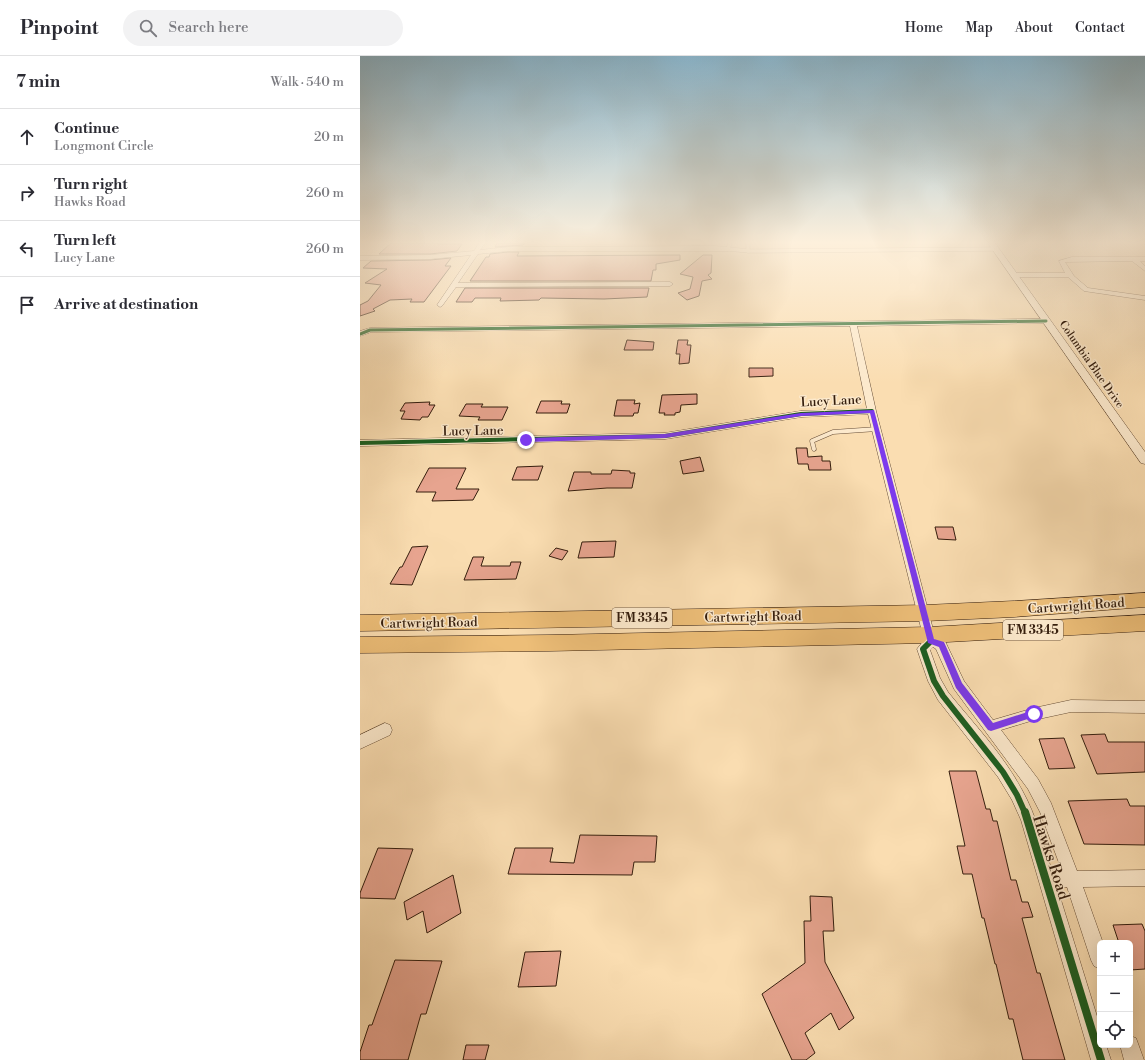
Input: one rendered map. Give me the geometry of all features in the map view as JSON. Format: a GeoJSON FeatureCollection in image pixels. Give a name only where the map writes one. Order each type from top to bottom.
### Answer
{"type":"FeatureCollection","features":[{"type":"Feature","properties":{"kind":"main road","name":"Cartwright Road"},"geometry":{"type":"LineString","coordinates":[[360,623],[924,613],[1014,609],[1145,600]]}},
{"type":"Feature","properties":{"kind":"main road"},"geometry":{"type":"LineString","coordinates":[[549,643],[553,620]]}},
{"type":"Feature","properties":{"kind":"main road","name":"Cartwright Road"},"geometry":{"type":"LineString","coordinates":[[360,645],[930,638],[1145,623]]}},
{"type":"Feature","properties":{"kind":"street"},"geometry":{"type":"LineString","coordinates":[[440,305],[450,290]]}},
{"type":"Feature","properties":{"kind":"street","name":"Columbia Blue Drive"},"geometry":{"type":"LineString","coordinates":[[1026,290],[1046,321],[1145,460]]}},
{"type":"Feature","properties":{"kind":"street"},"geometry":{"type":"LineString","coordinates":[[1086,290],[1145,298]]}},
{"type":"Feature","properties":{"kind":"street"},"geometry":{"type":"LineString","coordinates":[[360,334],[370,330],[1046,321]]}},
{"type":"Feature","properties":{"kind":"street"},"geometry":{"type":"LineString","coordinates":[[853,324],[872,411],[930,638]]}},
{"type":"Feature","properties":{"kind":"street","name":"Lucy Lane"},"geometry":{"type":"LineString","coordinates":[[360,443],[665,436],[794,415],[872,411]]}},
{"type":"Feature","properties":{"kind":"street","name":"Hawks Road"},"geometry":{"type":"LineString","coordinates":[[1097,951],[1046,808],[1033,784],[959,685],[941,645],[930,638],[923,649],[934,681],[943,696],[1003,772],[1028,819],[1101,1060]]}},
{"type":"Feature","properties":{"kind":"street"},"geometry":{"type":"LineString","coordinates":[[991,727],[1034,714],[1071,706],[1145,707]]}},
{"type":"Feature","properties":{"kind":"street"},"geometry":{"type":"LineString","coordinates":[[360,742],[385,730]]}},
{"type":"Feature","properties":{"kind":"street"},"geometry":{"type":"LineString","coordinates":[[1046,879],[1072,880],[1145,878]]}},
{"type":"Feature","properties":{"kind":"street"},"geometry":{"type":"LineString","coordinates":[[1130,1048],[1134,1060]]}},
{"type":"Feature","properties":{"kind":"lane"},"geometry":{"type":"LineString","coordinates":[[814,449],[812,441],[833,432],[877,429]]}},
{"type":"Feature","properties":{"kind":"building"},"geometry":{"type":"Polygon","coordinates":[[[377,290],[433,290],[424,302],[410,302],[412,299],[390,300],[373,309],[375,311],[360,316],[360,305],[368,301],[377,290]]]}},
{"type":"Feature","properties":{"kind":"building"},"geometry":{"type":"Polygon","coordinates":[[[464,290],[649,290],[647,297],[604,299],[541,298],[539,300],[500,301],[501,298],[475,298],[472,302],[456,302],[464,290]]]}},
{"type":"Feature","properties":{"kind":"building"},"geometry":{"type":"Polygon","coordinates":[[[687,290],[700,290],[699,296],[687,300],[678,293],[687,290]]]}},
{"type":"Feature","properties":{"kind":"building"},"geometry":{"type":"Polygon","coordinates":[[[627,340],[654,342],[653,350],[624,350],[627,340]]]}},
{"type":"Feature","properties":{"kind":"building"},"geometry":{"type":"Polygon","coordinates":[[[678,340],[688,340],[687,345],[691,345],[689,363],[679,364],[680,354],[676,354],[678,340]]]}},
{"type":"Feature","properties":{"kind":"building"},"geometry":{"type":"Polygon","coordinates":[[[749,368],[773,368],[773,376],[749,377],[749,368]]]}},
{"type":"Feature","properties":{"kind":"building"},"geometry":{"type":"Polygon","coordinates":[[[697,394],[697,404],[681,405],[680,412],[675,413],[675,415],[664,415],[665,413],[659,413],[662,395],[697,394]]]}},
{"type":"Feature","properties":{"kind":"building"},"geometry":{"type":"Polygon","coordinates":[[[617,400],[635,400],[634,404],[640,403],[638,413],[634,413],[633,416],[614,416],[617,400]]]}},
{"type":"Feature","properties":{"kind":"building"},"geometry":{"type":"Polygon","coordinates":[[[541,401],[562,401],[561,404],[570,404],[567,413],[536,413],[541,401]]]}},
{"type":"Feature","properties":{"kind":"building"},"geometry":{"type":"Polygon","coordinates":[[[430,402],[429,405],[435,405],[428,417],[422,417],[420,420],[401,419],[405,411],[400,411],[405,403],[430,402]]]}},
{"type":"Feature","properties":{"kind":"building"},"geometry":{"type":"Polygon","coordinates":[[[466,404],[483,404],[481,407],[508,407],[502,420],[478,420],[480,417],[459,416],[466,404]]]}},
{"type":"Feature","properties":{"kind":"building"},"geometry":{"type":"Polygon","coordinates":[[[796,448],[807,448],[808,457],[822,456],[822,461],[830,461],[831,470],[809,470],[808,464],[798,464],[796,448]]]}},
{"type":"Feature","properties":{"kind":"building"},"geometry":{"type":"Polygon","coordinates":[[[700,457],[704,471],[683,474],[680,461],[700,457]]]}},
{"type":"Feature","properties":{"kind":"building"},"geometry":{"type":"Polygon","coordinates":[[[543,466],[538,480],[512,480],[517,467],[543,466]]]}},
{"type":"Feature","properties":{"kind":"building"},"geometry":{"type":"Polygon","coordinates":[[[429,468],[466,468],[456,489],[479,489],[473,500],[432,501],[436,492],[416,492],[429,468]]]}},
{"type":"Feature","properties":{"kind":"building"},"geometry":{"type":"Polygon","coordinates":[[[612,470],[630,471],[630,473],[635,473],[632,488],[568,491],[574,472],[611,474],[612,470]]]}},
{"type":"Feature","properties":{"kind":"building"},"geometry":{"type":"Polygon","coordinates":[[[935,527],[953,527],[956,540],[938,539],[935,527]]]}},
{"type":"Feature","properties":{"kind":"building"},"geometry":{"type":"Polygon","coordinates":[[[616,541],[614,557],[578,558],[582,542],[616,541]]]}},
{"type":"Feature","properties":{"kind":"building"},"geometry":{"type":"Polygon","coordinates":[[[428,546],[412,585],[390,584],[400,567],[402,567],[412,547],[428,546]]]}},
{"type":"Feature","properties":{"kind":"building"},"geometry":{"type":"Polygon","coordinates":[[[556,548],[568,551],[562,560],[549,556],[556,548]]]}},
{"type":"Feature","properties":{"kind":"building"},"geometry":{"type":"Polygon","coordinates":[[[473,557],[484,557],[481,566],[510,566],[511,562],[521,562],[516,579],[464,580],[473,557]]]}},
{"type":"Feature","properties":{"kind":"building"},"geometry":{"type":"Polygon","coordinates":[[[1105,734],[1108,742],[1145,742],[1145,772],[1097,774],[1081,735],[1105,734]]]}},
{"type":"Feature","properties":{"kind":"building"},"geometry":{"type":"Polygon","coordinates":[[[1064,738],[1075,768],[1049,769],[1039,739],[1064,738]]]}},
{"type":"Feature","properties":{"kind":"building"},"geometry":{"type":"Polygon","coordinates":[[[949,771],[976,771],[986,809],[990,809],[993,821],[997,821],[1011,880],[1016,880],[1022,902],[1028,902],[1033,917],[1022,918],[1037,973],[1040,973],[1065,1060],[1023,1060],[1013,1019],[1009,1019],[972,874],[963,874],[957,846],[965,846],[949,771]]]}},
{"type":"Feature","properties":{"kind":"building"},"geometry":{"type":"Polygon","coordinates":[[[1127,799],[1130,806],[1145,806],[1145,845],[1084,844],[1068,801],[1127,799]]]}},
{"type":"Feature","properties":{"kind":"building"},"geometry":{"type":"Polygon","coordinates":[[[580,835],[657,836],[655,862],[634,862],[632,875],[508,874],[515,848],[553,848],[550,862],[574,863],[580,835]]]}},
{"type":"Feature","properties":{"kind":"building"},"geometry":{"type":"Polygon","coordinates":[[[378,848],[413,849],[395,899],[360,898],[360,893],[378,848]]]}},
{"type":"Feature","properties":{"kind":"building"},"geometry":{"type":"Polygon","coordinates":[[[453,875],[461,913],[427,933],[423,911],[407,920],[404,902],[453,875]]]}},
{"type":"Feature","properties":{"kind":"building"},"geometry":{"type":"Polygon","coordinates":[[[810,896],[832,897],[834,931],[823,931],[825,962],[854,1018],[839,1030],[831,1013],[805,1033],[815,1053],[806,1060],[792,1060],[762,994],[805,963],[804,921],[811,921],[810,896]]]}},
{"type":"Feature","properties":{"kind":"building"},"geometry":{"type":"Polygon","coordinates":[[[1142,924],[1145,931],[1145,969],[1133,970],[1133,940],[1118,940],[1113,925],[1142,924]]]}},
{"type":"Feature","properties":{"kind":"building"},"geometry":{"type":"Polygon","coordinates":[[[561,951],[556,986],[518,987],[525,952],[561,951]]]}},
{"type":"Feature","properties":{"kind":"building"},"geometry":{"type":"Polygon","coordinates":[[[395,960],[442,961],[426,1014],[421,1014],[408,1060],[360,1060],[360,1052],[369,1025],[372,1025],[395,960]]]}},
{"type":"Feature","properties":{"kind":"building"},"geometry":{"type":"Polygon","coordinates":[[[466,1045],[489,1045],[485,1060],[463,1060],[466,1045]]]}},
{"type":"Feature","properties":{"kind":"cycle path"},"geometry":{"type":"LineString","coordinates":[[360,334],[370,330],[1046,321]]}},
{"type":"Feature","properties":{"kind":"cycle path"},"geometry":{"type":"LineString","coordinates":[[360,443],[665,436],[801,414],[872,411]]}},
{"type":"Feature","properties":{"kind":"cycle path"},"geometry":{"type":"LineString","coordinates":[[931,641],[923,649],[934,681],[943,696],[1003,772],[1017,795],[1028,819],[1101,1060]]}},
{"type":"Feature","properties":{"kind":"route"},"geometry":{"type":"LineString","coordinates":[[526,440],[665,436],[801,414],[872,411],[931,641],[941,645],[959,685],[991,727],[1034,714]]}}]}
